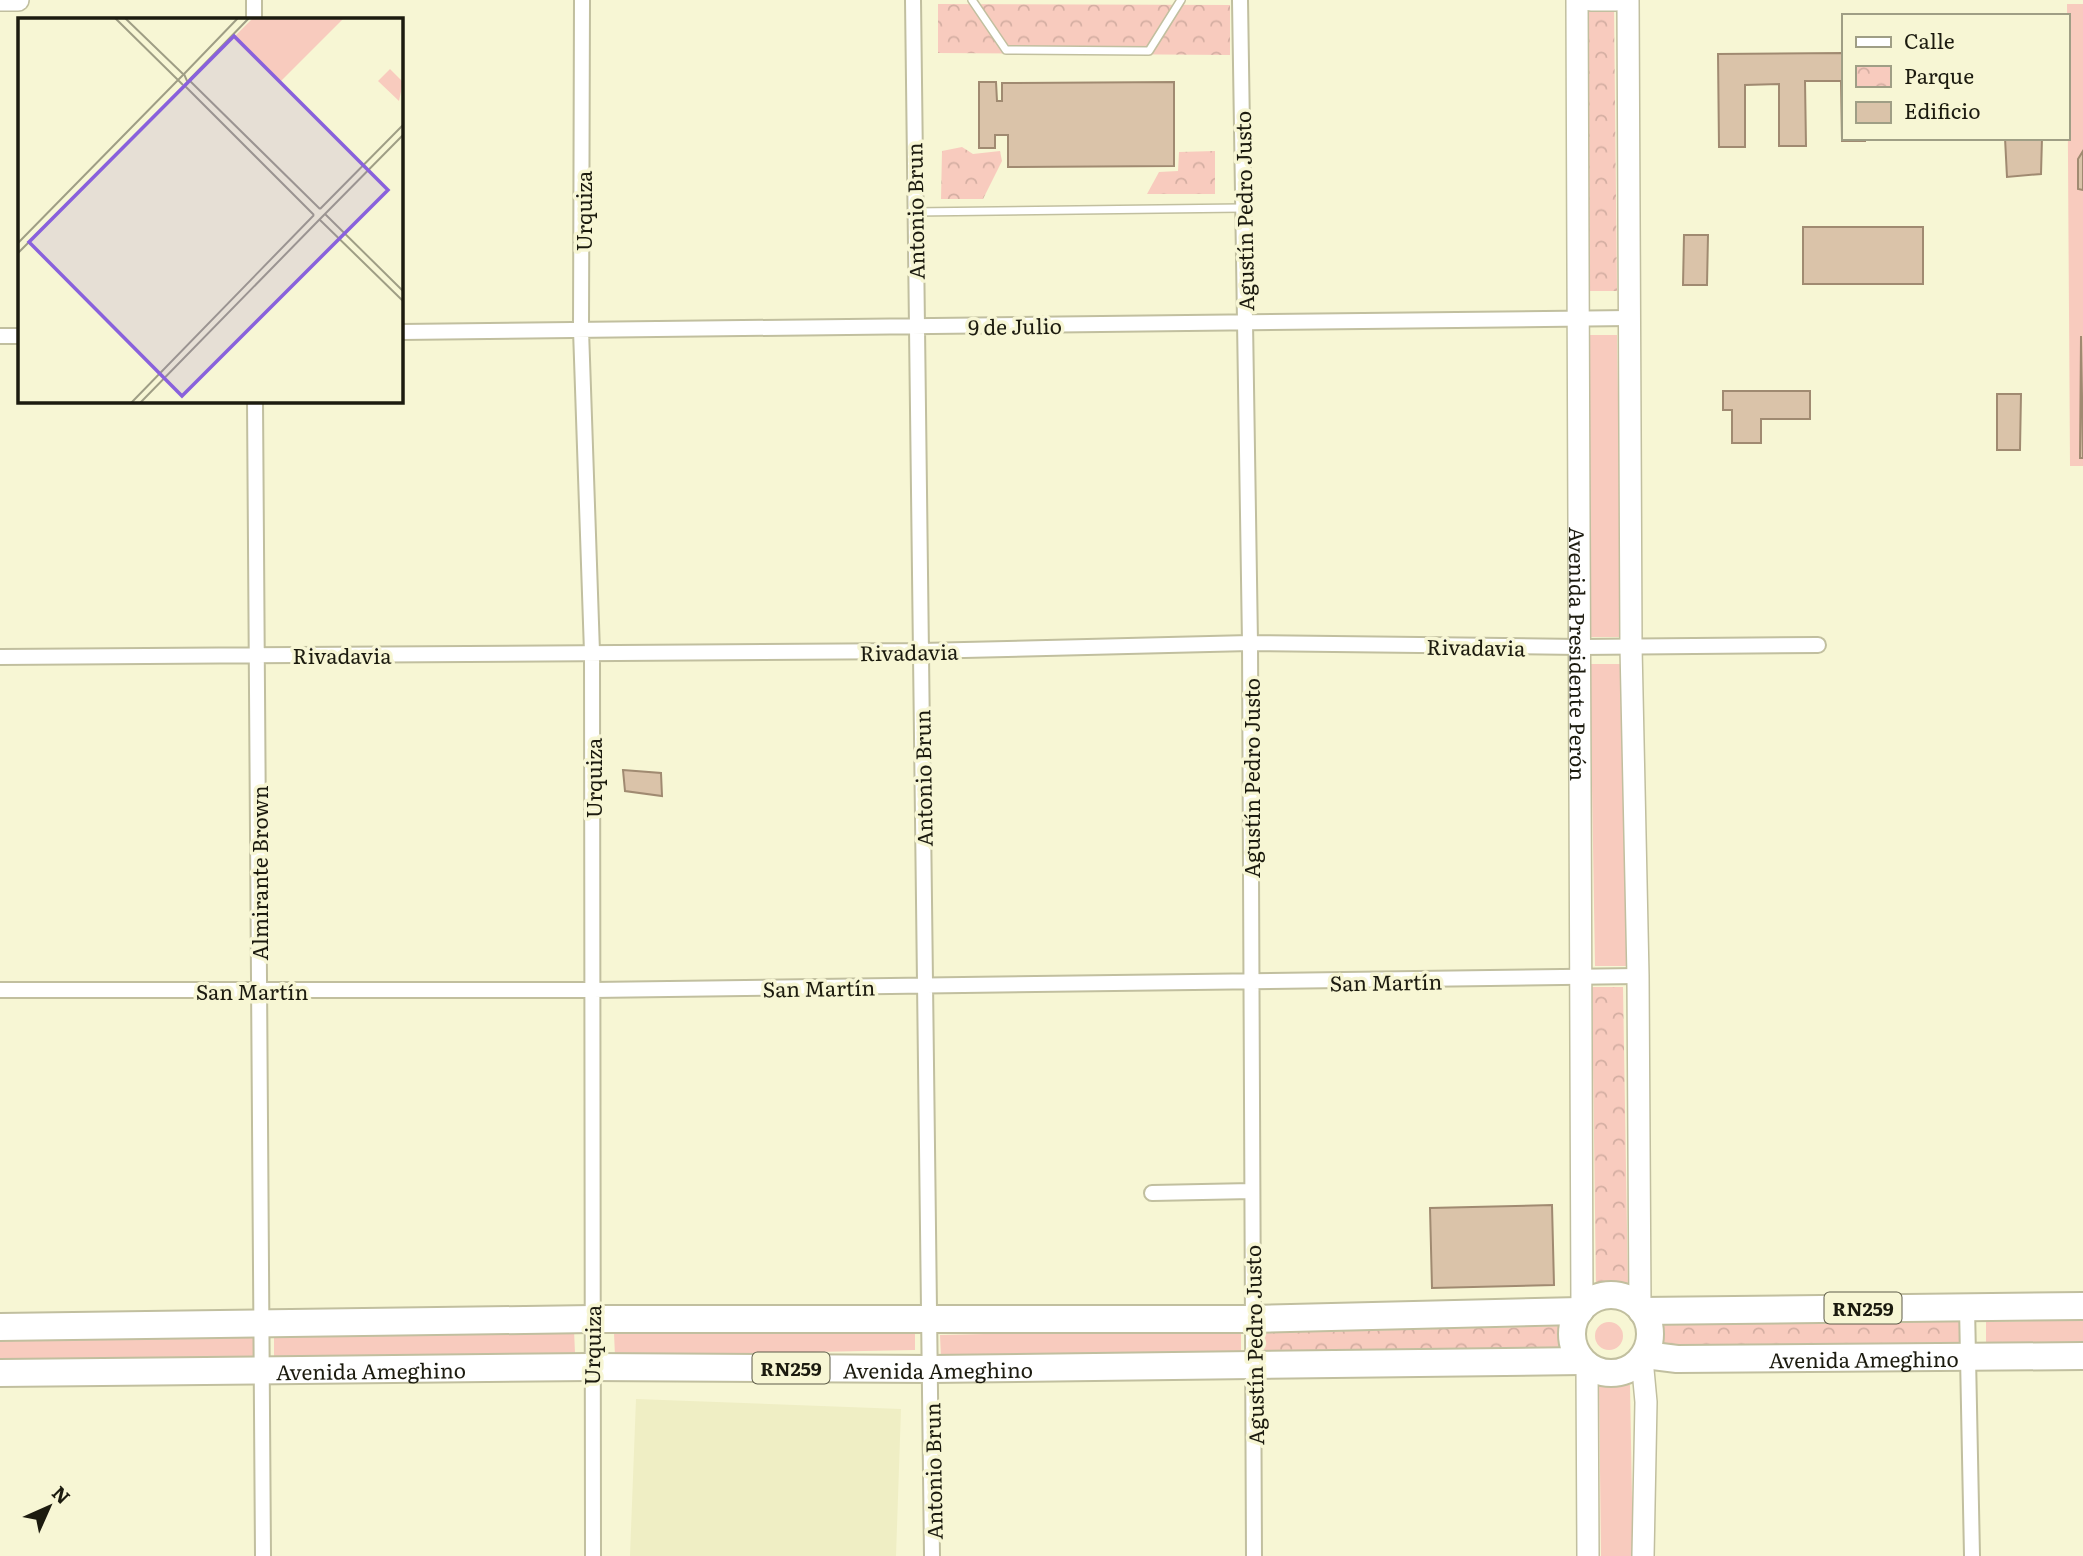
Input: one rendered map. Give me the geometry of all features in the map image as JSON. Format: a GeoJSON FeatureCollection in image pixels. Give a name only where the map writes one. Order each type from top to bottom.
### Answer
{"type":"FeatureCollection","features":[{"type":"Feature","properties":{"kind":"highway","name":"RN259"},"geometry":{"type":"LineString","coordinates":[[0,1327],[592,1319],[1251,1319],[1581,1310],[1595,1298],[1607,1295],[1619,1296],[1641,1309],[2083,1306]]}},
{"type":"Feature","properties":{"kind":"highway"},"geometry":{"type":"LineString","coordinates":[[1641,1309],[1651,1333],[1643,1357]]}},
{"type":"Feature","properties":{"kind":"highway"},"geometry":{"type":"LineString","coordinates":[[1581,1310],[1573,1326],[1572,1339],[1585,1362]]}},
{"type":"Feature","properties":{"kind":"highway","name":"Avenida Ameghino"},"geometry":{"type":"LineString","coordinates":[[1643,1357],[2083,1356]]}},
{"type":"Feature","properties":{"kind":"highway","name":"RN259"},"geometry":{"type":"LineString","coordinates":[[1585,1362],[1606,1373],[1620,1373],[1643,1357]]}},
{"type":"Feature","properties":{"kind":"highway","name":"Avenida Ameghino"},"geometry":{"type":"LineString","coordinates":[[0,1373],[590,1367],[931,1369],[1585,1362]]}},
{"type":"Feature","properties":{"kind":"main road"},"geometry":{"type":"LineString","coordinates":[[0,0],[18,0]]}},
{"type":"Feature","properties":{"kind":"main road","name":"Avenida Presidente Perón"},"geometry":{"type":"LineString","coordinates":[[1577,0],[1581,1310]]}},
{"type":"Feature","properties":{"kind":"main road"},"geometry":{"type":"LineString","coordinates":[[1591,0],[1615,0]]}},
{"type":"Feature","properties":{"kind":"main road"},"geometry":{"type":"LineString","coordinates":[[1628,0],[1631,647],[1641,1309]]}},
{"type":"Feature","properties":{"kind":"main road"},"geometry":{"type":"LineString","coordinates":[[1643,1357],[1646,1402],[1643,1556]]}},
{"type":"Feature","properties":{"kind":"main road"},"geometry":{"type":"LineString","coordinates":[[1585,1362],[1588,1556]]}},
{"type":"Feature","properties":{"kind":"street"},"geometry":{"type":"LineString","coordinates":[[254,0],[254,18]]}},
{"type":"Feature","properties":{"kind":"street","name":"Urquiza"},"geometry":{"type":"LineString","coordinates":[[582,0],[581,330],[592,652],[590,1367],[593,1556]]}},
{"type":"Feature","properties":{"kind":"street","name":"Antonio Brun"},"geometry":{"type":"LineString","coordinates":[[913,0],[932,1556]]}},
{"type":"Feature","properties":{"kind":"street","name":"Agustín Pedro Justo"},"geometry":{"type":"LineString","coordinates":[[1240,0],[1250,643],[1254,1556]]}},
{"type":"Feature","properties":{"kind":"street","name":"9 de Julio"},"geometry":{"type":"LineString","coordinates":[[402,332],[1629,318]]}},
{"type":"Feature","properties":{"kind":"street"},"geometry":{"type":"LineString","coordinates":[[0,336],[18,336]]}},
{"type":"Feature","properties":{"kind":"street","name":"Almirante Brown"},"geometry":{"type":"LineString","coordinates":[[255,402],[259,655],[258,990],[263,1556]]}},
{"type":"Feature","properties":{"kind":"street","name":"Rivadavia"},"geometry":{"type":"LineString","coordinates":[[0,657],[920,651],[1250,643],[1580,648],[1818,645]]}},
{"type":"Feature","properties":{"kind":"street","name":"San Martín"},"geometry":{"type":"LineString","coordinates":[[0,990],[593,989],[1251,983],[1638,976]]}},
{"type":"Feature","properties":{"kind":"street"},"geometry":{"type":"LineString","coordinates":[[1152,1193],[1252,1191]]}},
{"type":"Feature","properties":{"kind":"street"},"geometry":{"type":"LineString","coordinates":[[1967,1307],[1972,1556]]}},
{"type":"Feature","properties":{"kind":"lane"},"geometry":{"type":"LineString","coordinates":[[972,0],[1006,50],[1149,51],[1181,0]]}},
{"type":"Feature","properties":{"kind":"lane"},"geometry":{"type":"LineString","coordinates":[[914,212],[1242,208]]}},
{"type":"Feature","properties":{"kind":"shaded area"},"geometry":{"type":"Polygon","coordinates":[[[636,1399],[901,1409],[896,1556],[630,1556],[636,1399]]]}},
{"type":"Feature","properties":{"kind":"green space"},"geometry":{"type":"Polygon","coordinates":[[[938,4],[1230,5],[1230,55],[938,53],[938,4]]]}},
{"type":"Feature","properties":{"kind":"green space"},"geometry":{"type":"Polygon","coordinates":[[[2067,4],[2083,4],[2083,466],[2070,466],[2067,4]]]}},
{"type":"Feature","properties":{"kind":"green space"},"geometry":{"type":"Polygon","coordinates":[[[1614,8],[1617,291],[1589,291],[1586,9],[1614,8]]]}},
{"type":"Feature","properties":{"kind":"green space"},"geometry":{"type":"Polygon","coordinates":[[[962,147],[973,154],[1000,151],[1002,161],[983,199],[941,199],[942,151],[962,147]]]}},
{"type":"Feature","properties":{"kind":"green space"},"geometry":{"type":"Polygon","coordinates":[[[1215,151],[1215,194],[1147,194],[1159,172],[1178,171],[1179,152],[1215,151]]]}},
{"type":"Feature","properties":{"kind":"green space"},"geometry":{"type":"Polygon","coordinates":[[[1586,335],[1617,335],[1622,637],[1591,637],[1586,335]]]}},
{"type":"Feature","properties":{"kind":"green space"},"geometry":{"type":"Polygon","coordinates":[[[1590,664],[1622,664],[1627,966],[1595,966],[1590,664]]]}},
{"type":"Feature","properties":{"kind":"green space"},"geometry":{"type":"Polygon","coordinates":[[[1592,987],[1623,987],[1628,1289],[1596,1289],[1592,987]]]}},
{"type":"Feature","properties":{"kind":"green space"},"geometry":{"type":"Polygon","coordinates":[[[1959,1319],[1959,1342],[1659,1349],[1658,1325],[1959,1319]]]}},
{"type":"Feature","properties":{"kind":"green space"},"geometry":{"type":"Polygon","coordinates":[[[2083,1320],[2083,1343],[1986,1345],[1986,1322],[2083,1320]]]}},
{"type":"Feature","properties":{"kind":"green space"},"geometry":{"type":"Polygon","coordinates":[[[1609,1322],[1619,1326],[1623,1336],[1619,1346],[1609,1350],[1599,1346],[1595,1336],[1599,1326],[1609,1322]]]}},
{"type":"Feature","properties":{"kind":"green space"},"geometry":{"type":"Polygon","coordinates":[[[1564,1326],[1564,1349],[1264,1356],[1263,1333],[1564,1326]]]}},
{"type":"Feature","properties":{"kind":"green space"},"geometry":{"type":"Polygon","coordinates":[[[915,1327],[915,1350],[615,1356],[614,1333],[915,1327]]]}},
{"type":"Feature","properties":{"kind":"green space"},"geometry":{"type":"Polygon","coordinates":[[[1241,1328],[1241,1352],[941,1358],[940,1335],[1241,1328]]]}},
{"type":"Feature","properties":{"kind":"green space"},"geometry":{"type":"Polygon","coordinates":[[[574,1330],[575,1353],[274,1359],[274,1336],[574,1330]]]}},
{"type":"Feature","properties":{"kind":"green space"},"geometry":{"type":"Polygon","coordinates":[[[253,1334],[253,1357],[0,1362],[0,1339],[253,1334]]]}},
{"type":"Feature","properties":{"kind":"green space"},"geometry":{"type":"Polygon","coordinates":[[[1599,1385],[1630,1385],[1633,1556],[1601,1556],[1599,1385]]]}},
{"type":"Feature","properties":{"kind":"building"},"geometry":{"type":"Polygon","coordinates":[[[1842,53],[1842,140],[1866,141],[1842,141],[1841,81],[1805,81],[1806,146],[1779,146],[1779,84],[1745,85],[1745,147],[1719,147],[1718,54],[1842,53]]]}},
{"type":"Feature","properties":{"kind":"building"},"geometry":{"type":"Polygon","coordinates":[[[979,82],[996,82],[997,101],[1002,101],[1002,83],[1174,82],[1174,166],[1008,167],[1008,135],[995,135],[995,148],[979,148],[979,82]]]}},
{"type":"Feature","properties":{"kind":"building"},"geometry":{"type":"Polygon","coordinates":[[[2005,140],[2042,140],[2041,174],[2007,177],[2005,140]]]}},
{"type":"Feature","properties":{"kind":"building"},"geometry":{"type":"Polygon","coordinates":[[[2083,151],[2083,190],[2078,189],[2078,159],[2083,151]]]}},
{"type":"Feature","properties":{"kind":"building"},"geometry":{"type":"Polygon","coordinates":[[[1803,227],[1923,227],[1923,284],[1803,284],[1803,227]]]}},
{"type":"Feature","properties":{"kind":"building"},"geometry":{"type":"Polygon","coordinates":[[[1684,235],[1708,235],[1707,285],[1683,285],[1684,235]]]}},
{"type":"Feature","properties":{"kind":"building"},"geometry":{"type":"Polygon","coordinates":[[[2081,336],[2083,458],[2080,458],[2081,336]]]}},
{"type":"Feature","properties":{"kind":"building"},"geometry":{"type":"Polygon","coordinates":[[[1723,391],[1810,391],[1810,419],[1761,419],[1761,443],[1732,443],[1732,410],[1723,410],[1723,391]]]}},
{"type":"Feature","properties":{"kind":"building"},"geometry":{"type":"Polygon","coordinates":[[[1997,394],[2021,394],[2020,450],[1997,450],[1997,394]]]}},
{"type":"Feature","properties":{"kind":"building"},"geometry":{"type":"Polygon","coordinates":[[[623,770],[661,773],[662,796],[625,791],[623,770]]]}},
{"type":"Feature","properties":{"kind":"building"},"geometry":{"type":"Polygon","coordinates":[[[1552,1205],[1554,1285],[1432,1288],[1430,1208],[1552,1205]]]}}]}
